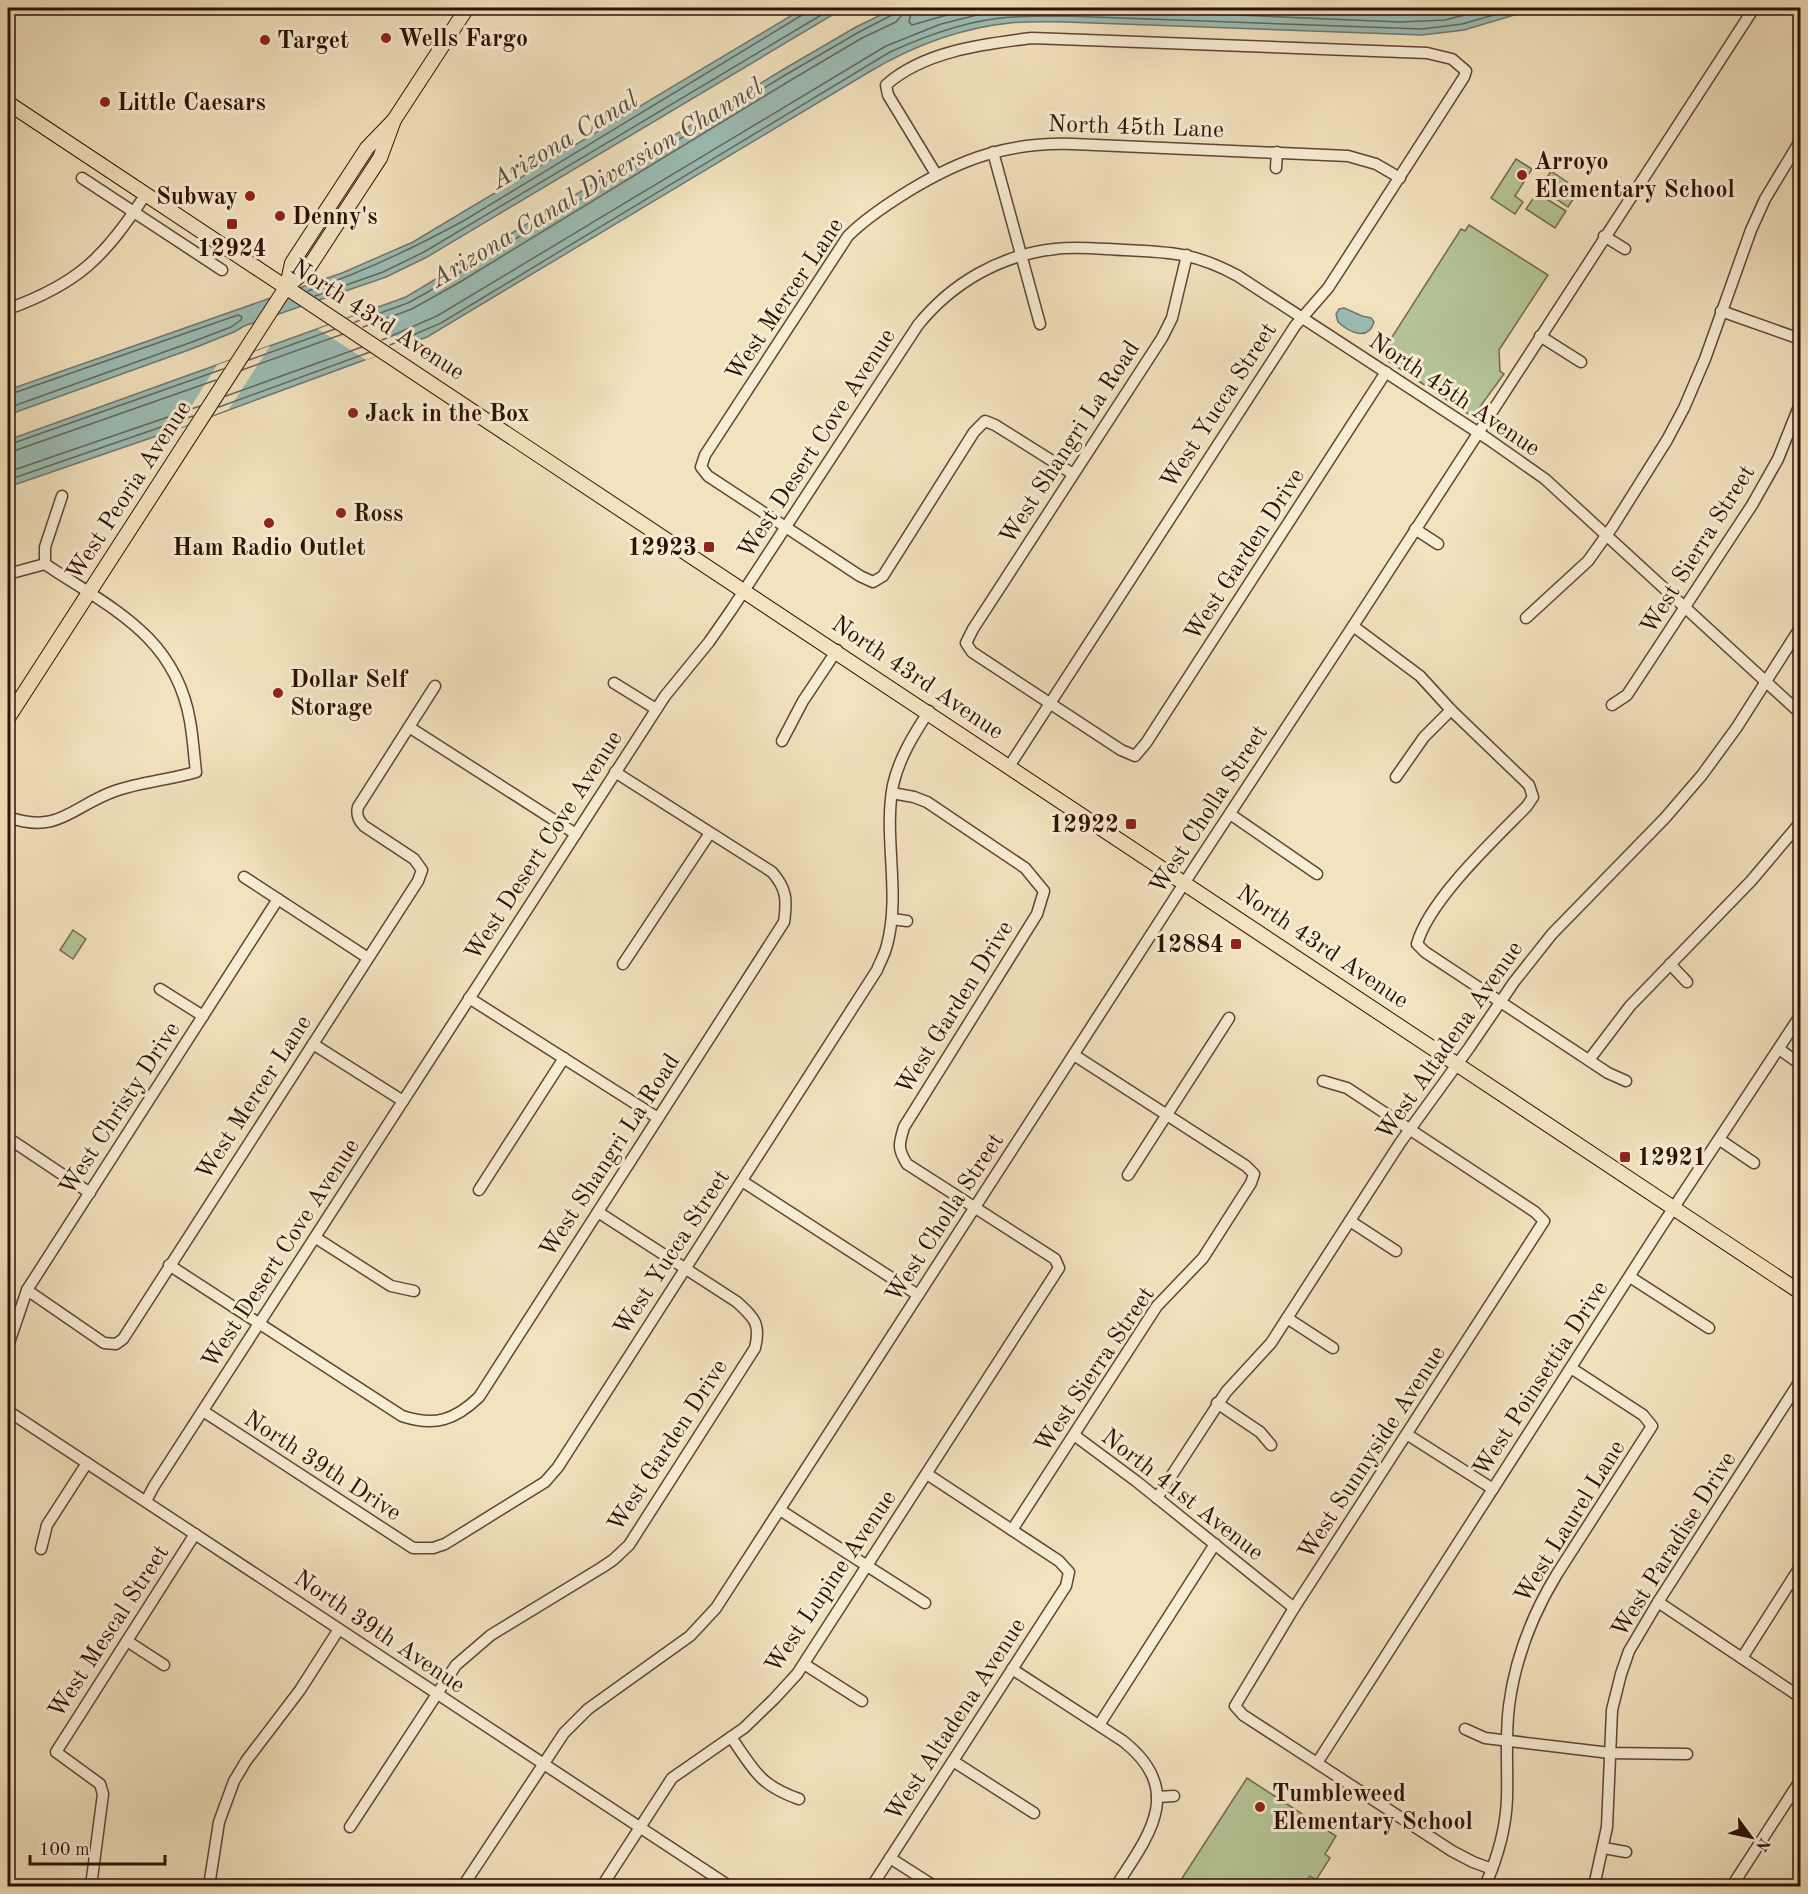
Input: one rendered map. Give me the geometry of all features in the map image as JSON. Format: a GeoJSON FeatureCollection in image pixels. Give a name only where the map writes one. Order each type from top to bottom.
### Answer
{"type":"FeatureCollection","features":[{"type":"Feature","properties":{"kind":"main road","name":"West Peoria Avenue"},"geometry":{"type":"LineString","coordinates":[[8,718],[287,286],[307,270],[380,158],[394,120],[467,8]]}},
{"type":"Feature","properties":{"kind":"main road","name":"North 43rd Avenue"},"geometry":{"type":"LineString","coordinates":[[8,103],[929,711],[1800,1292]]}},
{"type":"Feature","properties":{"kind":"street","name":"West Cholla Street"},"geometry":{"type":"LineString","coordinates":[[463,1887],[564,1733],[588,1709],[668,1654],[690,1636],[724,1597],[1185,881],[1754,8]]}},
{"type":"Feature","properties":{"kind":"street","name":"West Yucca Street"},"geometry":{"type":"LineString","coordinates":[[936,174],[888,95],[886,84],[902,72],[947,53],[971,46],[1032,38],[1427,53],[1452,59],[1466,71],[1335,278],[1301,318],[1010,765]]}},
{"type":"Feature","properties":{"kind":"street"},"geometry":{"type":"LineString","coordinates":[[1526,618],[1588,561],[1667,440],[1706,359],[1738,263],[1765,199],[1800,141]]}},
{"type":"Feature","properties":{"kind":"street","name":"North 45th Lane"},"geometry":{"type":"LineString","coordinates":[[993,152],[1044,143],[1348,156],[1376,164],[1400,178]]}},
{"type":"Feature","properties":{"kind":"street"},"geometry":{"type":"LineString","coordinates":[[993,152],[1040,324]]}},
{"type":"Feature","properties":{"kind":"street","name":"West Mercer Lane"},"geometry":{"type":"LineString","coordinates":[[786,527],[708,476],[701,467],[705,455],[848,236],[875,212],[936,174],[959,163],[993,152]]}},
{"type":"Feature","properties":{"kind":"street"},"geometry":{"type":"LineString","coordinates":[[1276,168],[1277,152]]}},
{"type":"Feature","properties":{"kind":"street"},"geometry":{"type":"LineString","coordinates":[[82,178],[222,270]]}},
{"type":"Feature","properties":{"kind":"street"},"geometry":{"type":"LineString","coordinates":[[8,309],[53,290],[90,266],[116,238],[146,194]]}},
{"type":"Feature","properties":{"kind":"street"},"geometry":{"type":"LineString","coordinates":[[1604,236],[1625,249]]}},
{"type":"Feature","properties":{"kind":"street","name":"North 45th Avenue"},"geometry":{"type":"LineString","coordinates":[[1021,256],[1056,249],[1083,248],[1161,252],[1187,255],[1219,266],[1238,276],[1478,432],[1545,479],[1800,713]]}},
{"type":"Feature","properties":{"kind":"street","name":"West Shangri La Road"},"geometry":{"type":"LineString","coordinates":[[1050,702],[972,652],[966,643],[1162,338],[1172,318],[1187,255]]}},
{"type":"Feature","properties":{"kind":"street","name":"West Desert Cove Avenue"},"geometry":{"type":"LineString","coordinates":[[146,1501],[656,709],[676,680],[709,642],[908,339],[932,308],[952,290],[980,272],[1021,256]]}},
{"type":"Feature","properties":{"kind":"street"},"geometry":{"type":"LineString","coordinates":[[1721,311],[1800,339]]}},
{"type":"Feature","properties":{"kind":"street"},"geometry":{"type":"LineString","coordinates":[[1540,336],[1581,362]]}},
{"type":"Feature","properties":{"kind":"street","name":"West Garden Drive"},"geometry":{"type":"LineString","coordinates":[[1050,702],[1121,750],[1135,756],[1146,743],[1386,372]]}},
{"type":"Feature","properties":{"kind":"street","name":"West Sierra Street"},"geometry":{"type":"LineString","coordinates":[[1612,705],[1628,695],[1764,485],[1778,459],[1800,404]]}},
{"type":"Feature","properties":{"kind":"street"},"geometry":{"type":"LineString","coordinates":[[786,527],[860,576],[873,582],[883,576],[974,432],[985,421],[995,424],[1073,474]]}},
{"type":"Feature","properties":{"kind":"street"},"geometry":{"type":"LineString","coordinates":[[45,564],[45,548],[62,496]]}},
{"type":"Feature","properties":{"kind":"street"},"geometry":{"type":"LineString","coordinates":[[1415,529],[1438,544]]}},
{"type":"Feature","properties":{"kind":"street"},"geometry":{"type":"LineString","coordinates":[[8,574],[45,564],[139,627],[161,651],[177,678],[190,720],[195,772],[112,792],[65,817],[39,824],[8,817]]}},
{"type":"Feature","properties":{"kind":"street"},"geometry":{"type":"LineString","coordinates":[[1353,626],[1420,676],[1451,710],[1529,785],[1533,797],[1527,807],[1466,870],[1437,906],[1421,928],[1417,944],[1425,952],[1608,1073],[1626,1081]]}},
{"type":"Feature","properties":{"kind":"street","name":"West Altadena Avenue"},"geometry":{"type":"LineString","coordinates":[[1157,1498],[1218,1403],[1271,1343],[1410,1129],[1500,1001],[1552,934],[1686,795],[1731,735],[1800,628]]}},
{"type":"Feature","properties":{"kind":"street"},"geometry":{"type":"LineString","coordinates":[[782,741],[803,701],[837,650]]}},
{"type":"Feature","properties":{"kind":"street"},"geometry":{"type":"LineString","coordinates":[[614,683],[656,709]]}},
{"type":"Feature","properties":{"kind":"street"},"geometry":{"type":"LineString","coordinates":[[435,686],[409,727],[576,834]]}},
{"type":"Feature","properties":{"kind":"street"},"geometry":{"type":"LineString","coordinates":[[1396,777],[1424,737],[1451,710]]}},
{"type":"Feature","properties":{"kind":"street","name":"West Yucca Street"},"geometry":{"type":"LineString","coordinates":[[422,1549],[445,1544],[545,1482],[550,1476],[871,981],[887,947],[892,919],[892,793],[907,747],[929,711]]}},
{"type":"Feature","properties":{"kind":"street","name":"West Mercer Lane"},"geometry":{"type":"LineString","coordinates":[[27,1290],[104,1343],[116,1344],[123,1339],[418,881],[422,870],[414,859],[364,826],[357,813],[358,807],[409,727]]}},
{"type":"Feature","properties":{"kind":"street"},"geometry":{"type":"LineString","coordinates":[[615,772],[710,833],[623,964]]}},
{"type":"Feature","properties":{"kind":"street","name":"West Garden Drive"},"geometry":{"type":"LineString","coordinates":[[892,793],[927,802],[1025,868],[1044,891],[1037,914],[904,1126],[898,1145],[907,1164],[975,1208]]}},
{"type":"Feature","properties":{"kind":"street"},"geometry":{"type":"LineString","coordinates":[[1230,814],[1317,873]]}},
{"type":"Feature","properties":{"kind":"street"},"geometry":{"type":"LineString","coordinates":[[1589,1060],[1630,1006],[1751,881],[1800,823]]}},
{"type":"Feature","properties":{"kind":"street","name":"West Shangri La Road"},"geometry":{"type":"LineString","coordinates":[[260,1324],[391,1411],[417,1422],[444,1420],[467,1409],[479,1397],[784,922],[786,896],[782,884],[772,872],[710,833]]}},
{"type":"Feature","properties":{"kind":"street"},"geometry":{"type":"LineString","coordinates":[[244,877],[368,958]]}},
{"type":"Feature","properties":{"kind":"street","name":"West Christy Drive"},"geometry":{"type":"LineString","coordinates":[[8,1346],[27,1290],[278,899]]}},
{"type":"Feature","properties":{"kind":"street"},"geometry":{"type":"LineString","coordinates":[[892,919],[907,921]]}},
{"type":"Feature","properties":{"kind":"street"},"geometry":{"type":"LineString","coordinates":[[1670,964],[1687,982]]}},
{"type":"Feature","properties":{"kind":"street"},"geometry":{"type":"LineString","coordinates":[[160,989],[203,1016]]}},
{"type":"Feature","properties":{"kind":"street"},"geometry":{"type":"LineString","coordinates":[[469,998],[658,1118]]}},
{"type":"Feature","properties":{"kind":"street","name":"West Poinsettia Drive"},"geometry":{"type":"LineString","coordinates":[[1317,1763],[1800,1016]]}},
{"type":"Feature","properties":{"kind":"street"},"geometry":{"type":"LineString","coordinates":[[1128,1175],[1229,1018]]}},
{"type":"Feature","properties":{"kind":"street"},"geometry":{"type":"LineString","coordinates":[[313,1044],[403,1101]]}},
{"type":"Feature","properties":{"kind":"street"},"geometry":{"type":"LineString","coordinates":[[1779,1049],[1800,1064]]}},
{"type":"Feature","properties":{"kind":"street"},"geometry":{"type":"LineString","coordinates":[[1074,1055],[1167,1115]]}},
{"type":"Feature","properties":{"kind":"street"},"geometry":{"type":"LineString","coordinates":[[480,1190],[564,1058]]}},
{"type":"Feature","properties":{"kind":"street"},"geometry":{"type":"LineString","coordinates":[[1323,1081],[1347,1088],[1410,1129]]}},
{"type":"Feature","properties":{"kind":"street","name":"West Sierra Street"},"geometry":{"type":"LineString","coordinates":[[1012,1530],[1157,1306],[1203,1258],[1251,1183],[1254,1174],[1246,1166],[1167,1115]]}},
{"type":"Feature","properties":{"kind":"street","name":"West Sunnyside Avenue"},"geometry":{"type":"LineString","coordinates":[[1317,1763],[1243,1715],[1235,1706],[1294,1608],[1408,1435],[1544,1221],[1535,1212],[1410,1129]]}},
{"type":"Feature","properties":{"kind":"street"},"geometry":{"type":"LineString","coordinates":[[8,1138],[90,1193]]}},
{"type":"Feature","properties":{"kind":"street"},"geometry":{"type":"LineString","coordinates":[[1720,1140],[1754,1163]]}},
{"type":"Feature","properties":{"kind":"street"},"geometry":{"type":"LineString","coordinates":[[742,1181],[918,1295]]}},
{"type":"Feature","properties":{"kind":"street","name":"West Lupine Avenue"},"geometry":{"type":"LineString","coordinates":[[602,1887],[672,1778],[744,1728],[774,1700],[804,1664],[1059,1268],[1055,1259],[975,1208]]}},
{"type":"Feature","properties":{"kind":"street"},"geometry":{"type":"LineString","coordinates":[[598,1212],[686,1268]]}},
{"type":"Feature","properties":{"kind":"street"},"geometry":{"type":"LineString","coordinates":[[1350,1221],[1396,1251]]}},
{"type":"Feature","properties":{"kind":"street"},"geometry":{"type":"LineString","coordinates":[[316,1238],[391,1286],[414,1291]]}},
{"type":"Feature","properties":{"kind":"street"},"geometry":{"type":"LineString","coordinates":[[169,1265],[260,1324]]}},
{"type":"Feature","properties":{"kind":"street","name":"West Garden Drive"},"geometry":{"type":"LineString","coordinates":[[350,1827],[456,1665],[490,1635],[601,1568],[629,1545],[755,1348],[759,1328],[753,1317],[737,1302],[686,1268]]}},
{"type":"Feature","properties":{"kind":"street"},"geometry":{"type":"LineString","coordinates":[[1630,1277],[1709,1328]]}},
{"type":"Feature","properties":{"kind":"street"},"geometry":{"type":"LineString","coordinates":[[1287,1318],[1333,1348]]}},
{"type":"Feature","properties":{"kind":"street","name":"West Laurel Lane"},"geometry":{"type":"LineString","coordinates":[[1485,1887],[1499,1846],[1507,1800],[1509,1708],[1516,1669],[1527,1632],[1543,1596],[1652,1426],[1643,1415],[1571,1368]]}},
{"type":"Feature","properties":{"kind":"street","name":"West Paradise Drive"},"geometry":{"type":"LineString","coordinates":[[1594,1887],[1604,1848],[1609,1802],[1612,1710],[1623,1668],[1634,1641],[1658,1602],[1800,1381]]}},
{"type":"Feature","properties":{"kind":"street"},"geometry":{"type":"LineString","coordinates":[[1218,1403],[1260,1432],[1271,1445]]}},
{"type":"Feature","properties":{"kind":"street","name":"North 39th Avenue"},"geometry":{"type":"LineString","coordinates":[[8,1410],[729,1887]]}},
{"type":"Feature","properties":{"kind":"street","name":"North 39th Drive"},"geometry":{"type":"LineString","coordinates":[[203,1411],[402,1543],[412,1548],[422,1549]]}},
{"type":"Feature","properties":{"kind":"street"},"geometry":{"type":"LineString","coordinates":[[1408,1435],[1493,1490]]}},
{"type":"Feature","properties":{"kind":"street","name":"North 41st Avenue"},"geometry":{"type":"LineString","coordinates":[[1074,1436],[1120,1468],[1294,1608]]}},
{"type":"Feature","properties":{"kind":"street"},"geometry":{"type":"LineString","coordinates":[[41,1549],[47,1525],[87,1463]]}},
{"type":"Feature","properties":{"kind":"street"},"geometry":{"type":"LineString","coordinates":[[927,1474],[1012,1530]]}},
{"type":"Feature","properties":{"kind":"street"},"geometry":{"type":"LineString","coordinates":[[780,1510],[925,1603]]}},
{"type":"Feature","properties":{"kind":"street","name":"West Altadena Avenue"},"geometry":{"type":"LineString","coordinates":[[872,1887],[1066,1586],[1069,1572],[1059,1561],[1012,1530]]}},
{"type":"Feature","properties":{"kind":"street","name":"West Mescal Street"},"geometry":{"type":"LineString","coordinates":[[91,1887],[103,1782],[68,1762],[56,1752],[195,1534]]}},
{"type":"Feature","properties":{"kind":"street"},"geometry":{"type":"LineString","coordinates":[[1098,1725],[1215,1544]]}},
{"type":"Feature","properties":{"kind":"street"},"geometry":{"type":"LineString","coordinates":[[1742,1658],[1800,1567]]}},
{"type":"Feature","properties":{"kind":"street"},"geometry":{"type":"LineString","coordinates":[[1658,1602],[1800,1697]]}},
{"type":"Feature","properties":{"kind":"street"},"geometry":{"type":"LineString","coordinates":[[209,1887],[219,1822],[234,1781],[246,1761],[300,1690],[339,1629]]}},
{"type":"Feature","properties":{"kind":"street"},"geometry":{"type":"LineString","coordinates":[[127,1641],[164,1665]]}},
{"type":"Feature","properties":{"kind":"street"},"geometry":{"type":"LineString","coordinates":[[804,1664],[861,1701]]}},
{"type":"Feature","properties":{"kind":"street"},"geometry":{"type":"LineString","coordinates":[[1012,1669],[1140,1754],[1150,1769],[1157,1797],[1156,1818],[1148,1838],[1116,1887]]}},
{"type":"Feature","properties":{"kind":"street"},"geometry":{"type":"LineString","coordinates":[[1465,1729],[1480,1737],[1610,1753],[1687,1754]]}},
{"type":"Feature","properties":{"kind":"street"},"geometry":{"type":"LineString","coordinates":[[731,1737],[760,1778],[776,1790],[799,1799]]}},
{"type":"Feature","properties":{"kind":"street"},"geometry":{"type":"LineString","coordinates":[[953,1761],[1034,1813]]}},
{"type":"Feature","properties":{"kind":"street"},"geometry":{"type":"LineString","coordinates":[[1317,1763],[1452,1851],[1492,1869]]}},
{"type":"Feature","properties":{"kind":"street"},"geometry":{"type":"LineString","coordinates":[[1732,1887],[1800,1781]]}},
{"type":"Feature","properties":{"kind":"street"},"geometry":{"type":"LineString","coordinates":[[1157,1797],[1174,1796]]}},
{"type":"Feature","properties":{"kind":"street"},"geometry":{"type":"LineString","coordinates":[[1604,1848],[1626,1852]]}},
{"type":"Feature","properties":{"kind":"street"},"geometry":{"type":"LineString","coordinates":[[890,1858],[934,1887]]}},
{"type":"Feature","properties":{"kind":"green space"},"geometry":{"type":"Polygon","coordinates":[[[1516,159],[1532,169],[1515,196],[1523,202],[1515,214],[1491,198],[1516,159]]]}},
{"type":"Feature","properties":{"kind":"green space"},"geometry":{"type":"Polygon","coordinates":[[[1551,171],[1579,190],[1568,207],[1540,188],[1551,171]]]}},
{"type":"Feature","properties":{"kind":"green space"},"geometry":{"type":"Polygon","coordinates":[[[1537,193],[1566,211],[1555,228],[1526,209],[1537,193]]]}},
{"type":"Feature","properties":{"kind":"green space"},"geometry":{"type":"Polygon","coordinates":[[[1469,225],[1548,275],[1499,350],[1500,371],[1504,374],[1474,415],[1470,415],[1388,361],[1393,353],[1385,348],[1461,229],[1465,231],[1469,225]]]}},
{"type":"Feature","properties":{"kind":"green space"},"geometry":{"type":"Polygon","coordinates":[[[73,930],[86,939],[73,959],[60,950],[73,930]]]}},
{"type":"Feature","properties":{"kind":"green space","name":"Tumbleweed Elementary School"},"geometry":{"type":"Polygon","coordinates":[[[1247,1778],[1336,1836],[1325,1854],[1330,1858],[1316,1880],[1310,1876],[1303,1886],[1177,1886],[1247,1778]]]}},
{"type":"Feature","properties":{"kind":"water"},"geometry":{"type":"Polygon","coordinates":[[[804,8],[844,8],[427,257],[386,277],[244,326],[194,348],[8,415],[8,390],[342,273],[413,242],[804,8]]]}},
{"type":"Feature","properties":{"kind":"water"},"geometry":{"type":"Polygon","coordinates":[[[895,8],[1538,8],[1464,30],[1422,35],[1066,22],[1017,22],[954,34],[902,54],[869,72],[427,337],[177,429],[8,487],[8,440],[406,297],[784,69],[856,27],[895,8]]]}},
{"type":"Feature","properties":{"kind":"water"},"geometry":{"type":"Polygon","coordinates":[[[1344,308],[1371,318],[1374,322],[1371,328],[1367,332],[1358,333],[1342,326],[1336,314],[1339,309],[1344,308]]]}},
{"type":"Feature","properties":{"kind":"pier"},"geometry":{"type":"Polygon","coordinates":[[[357,315],[405,346],[366,360],[318,329],[357,315]]]}},
{"type":"Feature","properties":{"kind":"pier"},"geometry":{"type":"Polygon","coordinates":[[[270,346],[229,409],[177,429],[217,365],[270,346]]]}},
{"type":"Feature","properties":{"kind":"place","name":"Wells Fargo"},"geometry":{"type":"Point","coordinates":[386,38]}},
{"type":"Feature","properties":{"kind":"place","name":"Target"},"geometry":{"type":"Point","coordinates":[265,40]}},
{"type":"Feature","properties":{"kind":"place","name":"Little Caesars"},"geometry":{"type":"Point","coordinates":[105,102]}},
{"type":"Feature","properties":{"kind":"place","name":"Arroyo Elementary School"},"geometry":{"type":"Point","coordinates":[1522,175]}},
{"type":"Feature","properties":{"kind":"place","name":"Subway"},"geometry":{"type":"Point","coordinates":[250,196]}},
{"type":"Feature","properties":{"kind":"place","name":"Denny's"},"geometry":{"type":"Point","coordinates":[280,216]}},
{"type":"Feature","properties":{"kind":"place","name":"12924"},"geometry":{"type":"Point","coordinates":[232,224]}},
{"type":"Feature","properties":{"kind":"place","name":"Jack in the Box"},"geometry":{"type":"Point","coordinates":[353,413]}},
{"type":"Feature","properties":{"kind":"place","name":"Ross"},"geometry":{"type":"Point","coordinates":[341,513]}},
{"type":"Feature","properties":{"kind":"place","name":"Ham Radio Outlet"},"geometry":{"type":"Point","coordinates":[269,523]}},
{"type":"Feature","properties":{"kind":"place","name":"12923"},"geometry":{"type":"Point","coordinates":[709,547]}},
{"type":"Feature","properties":{"kind":"place","name":"Dollar Self Storage"},"geometry":{"type":"Point","coordinates":[278,693]}},
{"type":"Feature","properties":{"kind":"place","name":"12922"},"geometry":{"type":"Point","coordinates":[1131,824]}},
{"type":"Feature","properties":{"kind":"place","name":"12884"},"geometry":{"type":"Point","coordinates":[1236,944]}},
{"type":"Feature","properties":{"kind":"place","name":"12921"},"geometry":{"type":"Point","coordinates":[1625,1157]}},
{"type":"Feature","properties":{"kind":"place","name":"Tumbleweed Elementary School"},"geometry":{"type":"Point","coordinates":[1260,1807]}},
{"type":"Feature","properties":{"kind":"water label","name":"Arizona Canal"},"geometry":{"type":"Point","coordinates":[564,139]}},
{"type":"Feature","properties":{"kind":"water label","name":"Arizona Canal Diversion Channel"},"geometry":{"type":"Point","coordinates":[596,182]}}]}
